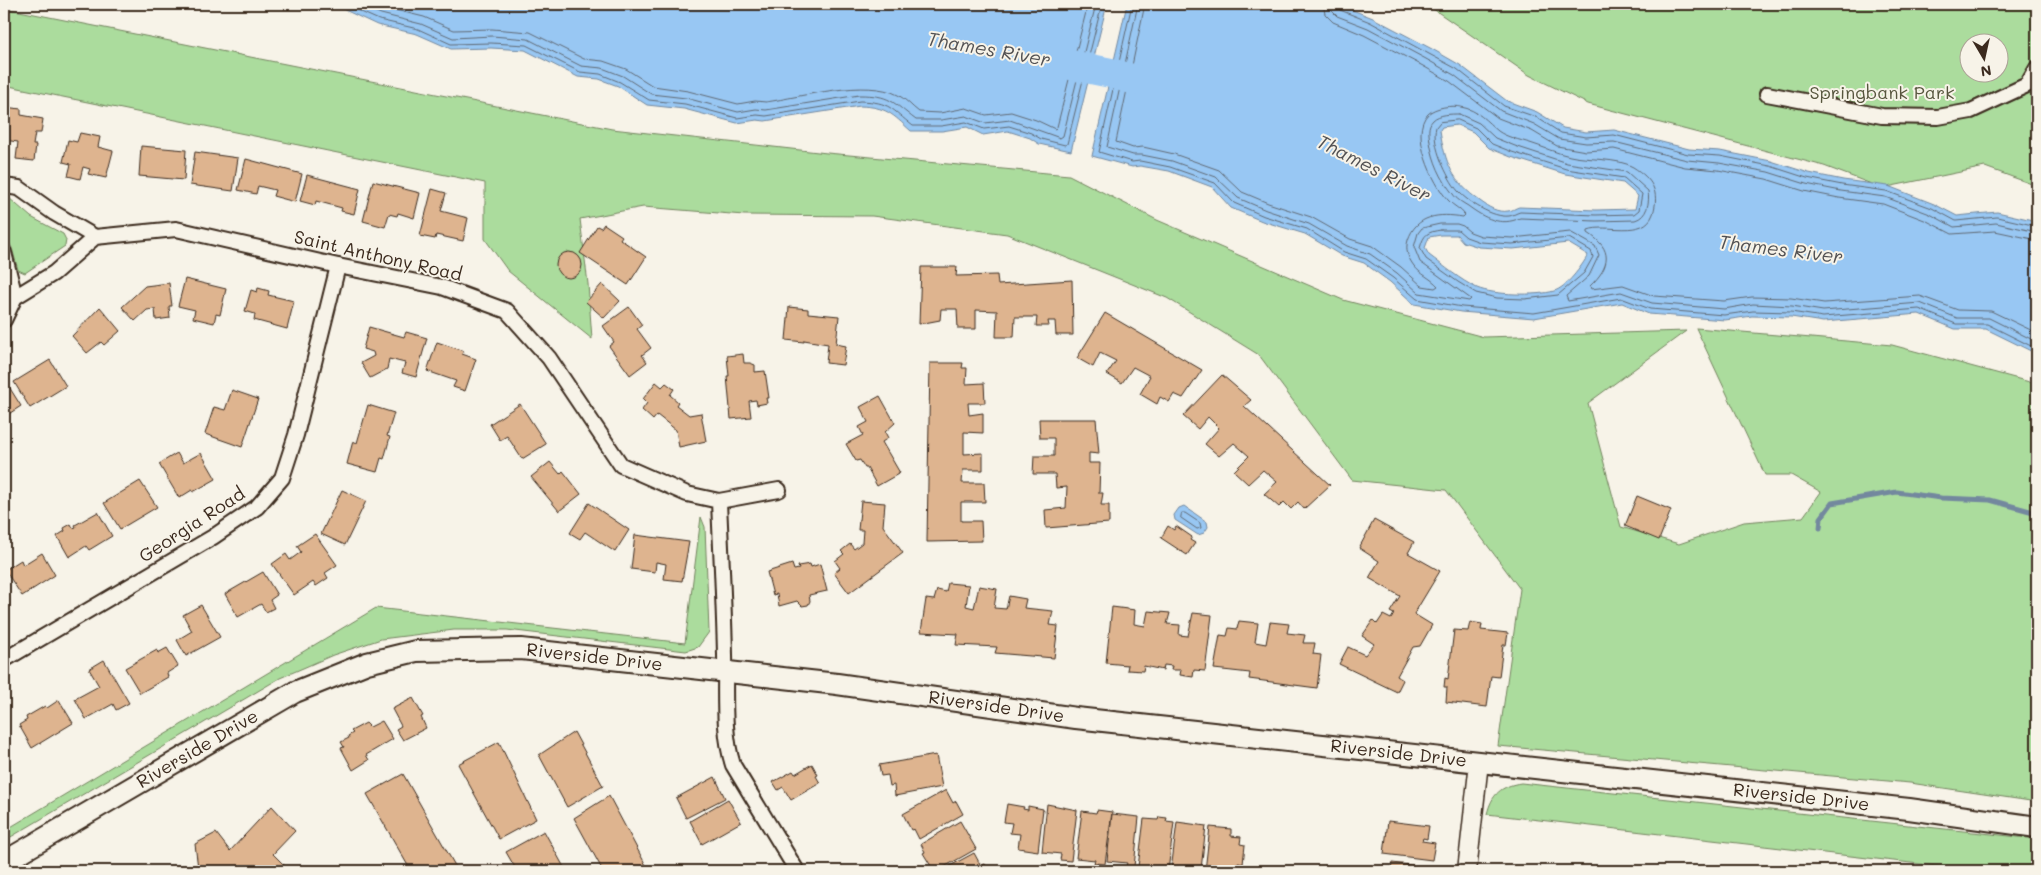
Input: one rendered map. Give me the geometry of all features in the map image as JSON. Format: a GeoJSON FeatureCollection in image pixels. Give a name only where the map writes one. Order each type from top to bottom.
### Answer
{"type":"FeatureCollection","features":[{"type":"Feature","properties":{"kind":"main road","name":"Riverside Drive"},"geometry":{"type":"LineString","coordinates":[[4,862],[295,692],[375,661],[416,651],[521,649],[837,684],[1076,718],[1909,809],[2037,827]]}},
{"type":"Feature","properties":{"kind":"street"},"geometry":{"type":"LineString","coordinates":[[1767,94],[1882,116],[1938,117],[1971,110],[2027,85],[2037,68]]}},
{"type":"Feature","properties":{"kind":"street"},"geometry":{"type":"LineString","coordinates":[[4,186],[19,188],[54,213],[95,237],[54,273],[15,297],[4,320]]}},
{"type":"Feature","properties":{"kind":"street","name":"Saint Anthony Road"},"geometry":{"type":"LineString","coordinates":[[95,237],[176,229],[338,266],[442,287],[507,311],[549,358],[622,465],[687,494],[719,501],[779,490]]}},
{"type":"Feature","properties":{"kind":"street"},"geometry":{"type":"LineString","coordinates":[[4,253],[15,297]]}},
{"type":"Feature","properties":{"kind":"street","name":"Georgia Road"},"geometry":{"type":"LineString","coordinates":[[4,660],[213,537],[257,507],[282,478],[296,435],[338,266]]}},
{"type":"Feature","properties":{"kind":"street"},"geometry":{"type":"LineString","coordinates":[[719,501],[724,688],[729,752],[733,765],[797,871]]}},
{"type":"Feature","properties":{"kind":"street"},"geometry":{"type":"LineString","coordinates":[[1467,871],[1478,762]]}},
{"type":"Feature","properties":{"kind":"green space","name":"Springbank Park"},"geometry":{"type":"Polygon","coordinates":[[[1426,4],[2037,4],[2037,186],[1985,167],[1882,188],[1824,166],[1588,104],[1529,75],[1426,4]]]}},
{"type":"Feature","properties":{"kind":"green space"},"geometry":{"type":"Polygon","coordinates":[[[4,8],[612,129],[827,153],[1069,175],[1157,220],[1343,300],[1484,337],[1686,331],[1588,403],[1621,527],[1679,544],[1744,522],[1803,517],[1821,492],[1791,475],[1765,475],[1696,328],[1892,345],[2037,384],[2037,802],[1910,783],[1498,746],[1520,589],[1446,490],[1352,480],[1259,355],[1167,298],[1007,234],[872,216],[744,215],[643,207],[580,219],[592,339],[508,271],[485,239],[485,183],[4,85],[4,8]]]}},
{"type":"Feature","properties":{"kind":"green space"},"geometry":{"type":"Polygon","coordinates":[[[4,198],[9,198],[31,217],[63,234],[66,240],[65,246],[25,273],[18,270],[12,248],[4,233],[4,198]]]}},
{"type":"Feature","properties":{"kind":"green space"},"geometry":{"type":"Polygon","coordinates":[[[701,517],[705,527],[709,632],[698,647],[686,651],[507,630],[454,630],[381,639],[333,655],[280,678],[4,841],[4,831],[376,608],[685,643],[701,517]]]}},
{"type":"Feature","properties":{"kind":"green space"},"geometry":{"type":"Polygon","coordinates":[[[1521,783],[2037,839],[2037,871],[1980,871],[1487,814],[1498,792],[1508,786],[1521,783]]]}},
{"type":"Feature","properties":{"kind":"water"},"geometry":{"type":"Polygon","coordinates":[[[332,4],[1107,4],[1071,151],[1039,144],[1030,138],[1008,131],[983,135],[967,127],[942,131],[911,131],[889,112],[860,106],[765,121],[757,120],[737,123],[684,109],[647,105],[618,86],[599,79],[578,77],[525,50],[491,48],[451,49],[417,34],[377,25],[332,4]]]}},
{"type":"Feature","properties":{"kind":"water"},"geometry":{"type":"Polygon","coordinates":[[[1127,4],[1337,4],[1373,18],[1432,49],[1460,65],[1507,101],[1537,112],[1563,128],[1586,132],[1614,130],[1689,149],[1720,151],[1771,161],[1809,173],[1888,186],[1934,204],[1957,216],[1997,212],[2037,221],[2037,354],[1986,329],[1955,329],[1919,314],[1823,322],[1791,317],[1752,316],[1725,320],[1649,314],[1622,303],[1534,318],[1461,312],[1414,304],[1390,282],[1364,263],[1342,256],[1305,234],[1262,221],[1231,208],[1212,187],[1169,171],[1140,166],[1132,167],[1092,156],[1127,4]],[[1457,125],[1442,127],[1440,130],[1447,162],[1456,178],[1470,194],[1493,209],[1511,211],[1519,207],[1596,210],[1635,209],[1638,196],[1623,183],[1565,174],[1511,157],[1489,148],[1473,132],[1457,125]],[[1457,235],[1429,237],[1425,248],[1429,255],[1471,285],[1493,292],[1526,294],[1554,291],[1564,286],[1588,255],[1568,243],[1513,249],[1479,247],[1463,242],[1457,235]]]}},
{"type":"Feature","properties":{"kind":"water"},"geometry":{"type":"Polygon","coordinates":[[[1184,506],[1207,522],[1208,527],[1204,533],[1198,535],[1175,520],[1174,515],[1179,508],[1184,506]]]}},
{"type":"Feature","properties":{"kind":"building"},"geometry":{"type":"Polygon","coordinates":[[[4,107],[21,109],[21,115],[43,119],[41,133],[35,133],[33,145],[36,145],[34,161],[16,159],[18,142],[4,140],[4,107]]]}},
{"type":"Feature","properties":{"kind":"building"},"geometry":{"type":"Polygon","coordinates":[[[80,133],[100,137],[98,147],[113,151],[106,178],[88,174],[90,169],[83,167],[80,179],[68,176],[71,164],[63,162],[68,140],[77,142],[80,133]]]}},
{"type":"Feature","properties":{"kind":"building"},"geometry":{"type":"Polygon","coordinates":[[[141,146],[186,150],[184,180],[139,176],[141,146]]]}},
{"type":"Feature","properties":{"kind":"building"},"geometry":{"type":"Polygon","coordinates":[[[195,152],[238,158],[233,191],[190,185],[195,152]]]}},
{"type":"Feature","properties":{"kind":"building"},"geometry":{"type":"Polygon","coordinates":[[[246,159],[302,174],[295,202],[273,196],[275,190],[258,186],[256,194],[238,190],[246,159]]]}},
{"type":"Feature","properties":{"kind":"building"},"geometry":{"type":"Polygon","coordinates":[[[307,175],[360,189],[354,214],[341,211],[342,208],[316,201],[315,205],[300,201],[307,175]]]}},
{"type":"Feature","properties":{"kind":"building"},"geometry":{"type":"Polygon","coordinates":[[[373,181],[420,193],[414,218],[398,213],[397,216],[389,214],[385,227],[363,221],[373,181]]]}},
{"type":"Feature","properties":{"kind":"building"},"geometry":{"type":"Polygon","coordinates":[[[432,189],[446,193],[441,211],[468,218],[463,241],[436,235],[435,239],[420,236],[432,189]]]}},
{"type":"Feature","properties":{"kind":"building"},"geometry":{"type":"Polygon","coordinates":[[[604,224],[622,236],[620,239],[646,257],[628,285],[580,253],[597,226],[601,228],[604,224]]]}},
{"type":"Feature","properties":{"kind":"building"},"geometry":{"type":"Polygon","coordinates":[[[569,252],[578,256],[582,265],[578,274],[569,278],[560,274],[556,265],[560,256],[569,252]]]}},
{"type":"Feature","properties":{"kind":"building"},"geometry":{"type":"Polygon","coordinates":[[[921,267],[957,267],[956,276],[997,275],[998,285],[1072,280],[1073,335],[1056,335],[1055,321],[1048,321],[1049,326],[1036,326],[1037,317],[1015,317],[1014,337],[996,337],[997,311],[976,310],[976,329],[958,329],[957,309],[941,309],[940,320],[919,324],[921,267]]]}},
{"type":"Feature","properties":{"kind":"building"},"geometry":{"type":"Polygon","coordinates":[[[185,279],[226,289],[220,315],[216,314],[214,323],[193,318],[195,310],[178,306],[185,279]]]}},
{"type":"Feature","properties":{"kind":"building"},"geometry":{"type":"Polygon","coordinates":[[[169,283],[172,306],[169,306],[170,318],[156,320],[155,309],[147,310],[135,321],[122,307],[145,286],[169,283]]]}},
{"type":"Feature","properties":{"kind":"building"},"geometry":{"type":"Polygon","coordinates":[[[602,284],[620,301],[604,318],[586,302],[602,284]]]}},
{"type":"Feature","properties":{"kind":"building"},"geometry":{"type":"Polygon","coordinates":[[[258,288],[269,291],[268,295],[294,301],[287,329],[254,320],[255,314],[245,311],[251,290],[257,292],[258,288]]]}},
{"type":"Feature","properties":{"kind":"building"},"geometry":{"type":"Polygon","coordinates":[[[100,307],[120,331],[104,345],[101,342],[87,353],[72,336],[100,307]]]}},
{"type":"Feature","properties":{"kind":"building"},"geometry":{"type":"Polygon","coordinates":[[[629,307],[642,325],[637,329],[651,348],[642,355],[647,362],[630,375],[609,346],[614,342],[603,326],[629,307]]]}},
{"type":"Feature","properties":{"kind":"building"},"geometry":{"type":"Polygon","coordinates":[[[789,307],[808,309],[808,313],[839,316],[836,344],[846,346],[843,365],[826,363],[828,344],[804,340],[804,342],[786,340],[789,307]]]}},
{"type":"Feature","properties":{"kind":"building"},"geometry":{"type":"Polygon","coordinates":[[[1105,313],[1202,370],[1183,398],[1174,394],[1169,402],[1160,397],[1157,404],[1140,394],[1150,376],[1133,367],[1122,383],[1107,374],[1116,361],[1100,353],[1093,367],[1077,358],[1105,313]]]}},
{"type":"Feature","properties":{"kind":"building"},"geometry":{"type":"Polygon","coordinates":[[[369,327],[404,337],[406,332],[427,338],[416,377],[402,373],[405,363],[389,359],[387,369],[370,378],[361,363],[374,356],[373,352],[363,349],[369,327]]]}},
{"type":"Feature","properties":{"kind":"building"},"geometry":{"type":"Polygon","coordinates":[[[437,342],[464,351],[462,354],[476,359],[465,391],[453,387],[456,381],[427,371],[437,342]]]}},
{"type":"Feature","properties":{"kind":"building"},"geometry":{"type":"Polygon","coordinates":[[[743,354],[744,363],[755,365],[755,372],[765,371],[769,398],[766,398],[767,403],[757,405],[756,400],[749,401],[751,417],[731,419],[727,356],[743,354]]]}},
{"type":"Feature","properties":{"kind":"building"},"geometry":{"type":"Polygon","coordinates":[[[50,360],[66,386],[30,408],[14,382],[50,360]]]}},
{"type":"Feature","properties":{"kind":"building"},"geometry":{"type":"Polygon","coordinates":[[[930,363],[963,363],[962,368],[967,368],[966,384],[984,383],[985,403],[968,403],[969,415],[983,413],[983,433],[964,432],[964,454],[983,453],[983,470],[963,470],[962,483],[984,483],[985,502],[961,502],[961,521],[981,521],[982,541],[927,542],[930,363]]]}},
{"type":"Feature","properties":{"kind":"building"},"geometry":{"type":"Polygon","coordinates":[[[1222,375],[1251,400],[1244,406],[1330,485],[1304,509],[1298,502],[1291,509],[1284,502],[1279,507],[1264,494],[1277,482],[1263,470],[1248,484],[1234,471],[1249,456],[1234,443],[1219,456],[1205,444],[1219,428],[1208,417],[1198,429],[1183,416],[1222,375]]]}},
{"type":"Feature","properties":{"kind":"building"},"geometry":{"type":"Polygon","coordinates":[[[6,382],[21,406],[4,417],[4,383],[6,382]]]}},
{"type":"Feature","properties":{"kind":"building"},"geometry":{"type":"Polygon","coordinates":[[[656,382],[662,387],[666,383],[674,389],[670,395],[678,402],[676,405],[689,415],[701,413],[706,441],[679,447],[676,430],[657,415],[653,420],[642,410],[647,403],[643,399],[656,382]]]}},
{"type":"Feature","properties":{"kind":"building"},"geometry":{"type":"Polygon","coordinates":[[[232,390],[258,399],[242,447],[205,434],[214,407],[225,410],[232,390]]]}},
{"type":"Feature","properties":{"kind":"building"},"geometry":{"type":"Polygon","coordinates":[[[880,396],[895,423],[885,432],[888,438],[882,442],[900,473],[877,486],[867,468],[865,468],[860,460],[856,461],[846,444],[863,435],[859,427],[868,422],[860,407],[880,396]]]}},
{"type":"Feature","properties":{"kind":"building"},"geometry":{"type":"Polygon","coordinates":[[[520,404],[546,444],[522,459],[507,436],[500,440],[490,424],[520,404]]]}},
{"type":"Feature","properties":{"kind":"building"},"geometry":{"type":"Polygon","coordinates":[[[368,405],[394,413],[387,436],[390,437],[384,459],[381,458],[377,472],[347,464],[353,441],[357,443],[368,405]]]}},
{"type":"Feature","properties":{"kind":"building"},"geometry":{"type":"Polygon","coordinates":[[[1039,419],[1096,419],[1099,454],[1089,453],[1089,463],[1100,463],[1099,493],[1103,493],[1101,505],[1109,505],[1109,523],[1046,528],[1045,510],[1066,508],[1067,487],[1056,488],[1055,474],[1033,474],[1034,456],[1054,456],[1054,438],[1040,438],[1039,419]]]}},
{"type":"Feature","properties":{"kind":"building"},"geometry":{"type":"Polygon","coordinates":[[[177,453],[183,463],[201,453],[216,479],[179,498],[159,464],[177,453]]]}},
{"type":"Feature","properties":{"kind":"building"},"geometry":{"type":"Polygon","coordinates":[[[550,462],[560,474],[563,471],[581,494],[559,511],[531,477],[550,462]]]}},
{"type":"Feature","properties":{"kind":"building"},"geometry":{"type":"Polygon","coordinates":[[[140,481],[157,507],[120,529],[104,503],[140,481]]]}},
{"type":"Feature","properties":{"kind":"building"},"geometry":{"type":"Polygon","coordinates":[[[342,490],[366,501],[345,545],[321,534],[342,490]]]}},
{"type":"Feature","properties":{"kind":"building"},"geometry":{"type":"Polygon","coordinates":[[[1637,496],[1671,510],[1659,540],[1625,526],[1637,496]]]}},
{"type":"Feature","properties":{"kind":"building"},"geometry":{"type":"Polygon","coordinates":[[[861,501],[885,503],[883,526],[903,553],[849,593],[834,573],[840,568],[835,561],[844,554],[841,551],[850,544],[854,549],[862,543],[863,530],[858,530],[861,501]]]}},
{"type":"Feature","properties":{"kind":"building"},"geometry":{"type":"Polygon","coordinates":[[[589,503],[629,530],[615,552],[585,532],[580,539],[570,533],[589,503]]]}},
{"type":"Feature","properties":{"kind":"building"},"geometry":{"type":"Polygon","coordinates":[[[98,512],[112,536],[89,550],[86,546],[69,557],[57,536],[65,531],[64,528],[71,524],[73,528],[76,527],[75,525],[98,512]]]}},
{"type":"Feature","properties":{"kind":"building"},"geometry":{"type":"Polygon","coordinates":[[[1374,520],[1414,542],[1408,553],[1440,571],[1414,614],[1432,625],[1420,646],[1413,647],[1397,676],[1403,680],[1397,692],[1339,664],[1348,647],[1365,655],[1374,644],[1362,636],[1373,620],[1377,624],[1383,615],[1391,619],[1394,614],[1390,612],[1400,596],[1369,578],[1379,561],[1359,548],[1374,520]]]}},
{"type":"Feature","properties":{"kind":"building"},"geometry":{"type":"Polygon","coordinates":[[[1168,526],[1174,530],[1176,526],[1192,537],[1190,540],[1195,543],[1187,555],[1161,538],[1168,526]]]}},
{"type":"Feature","properties":{"kind":"building"},"geometry":{"type":"Polygon","coordinates":[[[315,534],[337,565],[325,573],[328,578],[316,586],[313,582],[294,595],[272,564],[286,554],[290,560],[301,552],[297,546],[315,534]]]}},
{"type":"Feature","properties":{"kind":"building"},"geometry":{"type":"Polygon","coordinates":[[[635,535],[689,542],[682,581],[664,579],[666,564],[656,562],[655,572],[631,569],[635,535]]]}},
{"type":"Feature","properties":{"kind":"building"},"geometry":{"type":"Polygon","coordinates":[[[42,553],[55,575],[22,596],[5,570],[21,560],[23,565],[42,553]]]}},
{"type":"Feature","properties":{"kind":"building"},"geometry":{"type":"Polygon","coordinates":[[[792,564],[794,570],[799,569],[798,566],[810,564],[811,567],[820,564],[827,591],[809,595],[810,601],[808,605],[802,606],[797,601],[779,606],[777,594],[773,595],[767,572],[792,564]]]}},
{"type":"Feature","properties":{"kind":"building"},"geometry":{"type":"Polygon","coordinates":[[[263,572],[277,595],[270,600],[274,608],[266,612],[261,604],[238,617],[225,594],[263,572]]]}},
{"type":"Feature","properties":{"kind":"building"},"geometry":{"type":"Polygon","coordinates":[[[948,583],[969,585],[966,606],[974,608],[979,586],[997,589],[994,608],[1006,609],[1009,596],[1026,599],[1024,608],[1053,611],[1050,625],[1058,626],[1054,658],[995,653],[997,647],[956,645],[958,634],[921,632],[926,599],[934,600],[937,590],[946,592],[948,583]]]}},
{"type":"Feature","properties":{"kind":"building"},"geometry":{"type":"Polygon","coordinates":[[[201,605],[220,637],[186,656],[177,640],[192,631],[183,615],[201,605]]]}},
{"type":"Feature","properties":{"kind":"building"},"geometry":{"type":"Polygon","coordinates":[[[1112,607],[1135,610],[1134,624],[1145,626],[1148,611],[1170,613],[1167,624],[1180,625],[1179,635],[1188,636],[1193,613],[1212,615],[1205,671],[1194,670],[1193,677],[1180,675],[1181,670],[1171,670],[1172,666],[1164,665],[1163,670],[1144,666],[1143,671],[1127,670],[1128,665],[1106,663],[1112,607]]]}},
{"type":"Feature","properties":{"kind":"building"},"geometry":{"type":"Polygon","coordinates":[[[1239,621],[1258,623],[1255,642],[1266,644],[1270,622],[1289,624],[1287,633],[1305,635],[1303,643],[1315,643],[1313,654],[1321,655],[1317,688],[1249,679],[1250,673],[1214,669],[1220,635],[1227,636],[1229,628],[1237,629],[1239,621]]]}},
{"type":"Feature","properties":{"kind":"building"},"geometry":{"type":"Polygon","coordinates":[[[1470,622],[1482,624],[1481,630],[1508,633],[1506,645],[1503,645],[1499,677],[1491,676],[1487,707],[1446,702],[1447,687],[1444,687],[1445,678],[1448,679],[1454,630],[1468,631],[1470,622]]]}},
{"type":"Feature","properties":{"kind":"building"},"geometry":{"type":"Polygon","coordinates":[[[167,648],[178,666],[167,673],[168,677],[140,693],[125,668],[157,650],[158,653],[167,648]]]}},
{"type":"Feature","properties":{"kind":"building"},"geometry":{"type":"Polygon","coordinates":[[[104,660],[129,703],[116,710],[113,704],[86,719],[75,699],[99,686],[89,669],[104,660]]]}},
{"type":"Feature","properties":{"kind":"building"},"geometry":{"type":"Polygon","coordinates":[[[413,698],[423,716],[421,717],[426,728],[403,740],[396,729],[401,726],[392,709],[413,698]]]}},
{"type":"Feature","properties":{"kind":"building"},"geometry":{"type":"Polygon","coordinates":[[[59,700],[73,723],[32,748],[19,725],[27,720],[26,717],[45,706],[47,708],[59,700]]]}},
{"type":"Feature","properties":{"kind":"building"},"geometry":{"type":"Polygon","coordinates":[[[382,721],[393,739],[366,755],[369,760],[353,770],[341,748],[344,747],[341,742],[349,738],[348,736],[353,733],[351,731],[366,723],[370,727],[382,721]]]}},
{"type":"Feature","properties":{"kind":"building"},"geometry":{"type":"Polygon","coordinates":[[[574,732],[603,786],[567,807],[539,755],[574,732]]]}},
{"type":"Feature","properties":{"kind":"building"},"geometry":{"type":"Polygon","coordinates":[[[499,742],[536,819],[499,839],[458,764],[499,742]]]}},
{"type":"Feature","properties":{"kind":"building"},"geometry":{"type":"Polygon","coordinates":[[[936,755],[942,787],[895,796],[894,785],[890,786],[888,775],[881,776],[879,765],[936,755]]]}},
{"type":"Feature","properties":{"kind":"building"},"geometry":{"type":"Polygon","coordinates":[[[812,764],[820,783],[791,800],[783,787],[778,790],[773,782],[793,771],[795,774],[812,764]]]}},
{"type":"Feature","properties":{"kind":"building"},"geometry":{"type":"Polygon","coordinates":[[[403,774],[458,871],[411,871],[367,794],[403,774]]]}},
{"type":"Feature","properties":{"kind":"building"},"geometry":{"type":"Polygon","coordinates":[[[715,777],[725,798],[686,818],[676,798],[715,777]]]}},
{"type":"Feature","properties":{"kind":"building"},"geometry":{"type":"Polygon","coordinates":[[[946,790],[953,803],[956,801],[963,814],[919,839],[914,829],[911,830],[903,814],[946,790]]]}},
{"type":"Feature","properties":{"kind":"building"},"geometry":{"type":"Polygon","coordinates":[[[609,796],[649,871],[603,871],[574,818],[609,796]]]}},
{"type":"Feature","properties":{"kind":"building"},"geometry":{"type":"Polygon","coordinates":[[[728,799],[741,822],[702,844],[690,821],[728,799]]]}},
{"type":"Feature","properties":{"kind":"building"},"geometry":{"type":"Polygon","coordinates":[[[1007,804],[1024,807],[1023,809],[1028,810],[1028,806],[1043,809],[1038,851],[1018,848],[1020,834],[1010,833],[1012,823],[1004,822],[1007,804]]]}},
{"type":"Feature","properties":{"kind":"building"},"geometry":{"type":"Polygon","coordinates":[[[1047,804],[1077,810],[1071,861],[1060,860],[1061,854],[1042,852],[1047,804]]]}},
{"type":"Feature","properties":{"kind":"building"},"geometry":{"type":"Polygon","coordinates":[[[272,806],[295,831],[273,854],[290,871],[184,871],[198,868],[195,844],[216,833],[230,851],[272,806]]]}},
{"type":"Feature","properties":{"kind":"building"},"geometry":{"type":"Polygon","coordinates":[[[1097,810],[1112,812],[1105,864],[1094,863],[1095,860],[1076,858],[1082,811],[1096,813],[1097,810]]]}},
{"type":"Feature","properties":{"kind":"building"},"geometry":{"type":"Polygon","coordinates":[[[1112,814],[1139,817],[1134,867],[1126,866],[1127,863],[1107,861],[1112,814]]]}},
{"type":"Feature","properties":{"kind":"building"},"geometry":{"type":"Polygon","coordinates":[[[1159,817],[1167,818],[1166,821],[1174,822],[1168,871],[1138,867],[1144,819],[1158,820],[1159,817]]]}},
{"type":"Feature","properties":{"kind":"building"},"geometry":{"type":"Polygon","coordinates":[[[960,821],[976,849],[934,871],[923,853],[925,852],[921,844],[960,821]]]}},
{"type":"Feature","properties":{"kind":"building"},"geometry":{"type":"Polygon","coordinates":[[[1388,821],[1429,826],[1427,839],[1423,838],[1422,841],[1435,843],[1432,860],[1384,854],[1388,821]]]}},
{"type":"Feature","properties":{"kind":"building"},"geometry":{"type":"Polygon","coordinates":[[[1177,822],[1206,826],[1201,869],[1192,868],[1191,871],[1171,871],[1177,822]]]}},
{"type":"Feature","properties":{"kind":"building"},"geometry":{"type":"Polygon","coordinates":[[[1210,827],[1231,829],[1231,836],[1241,837],[1240,844],[1245,845],[1243,864],[1238,863],[1237,869],[1228,868],[1228,871],[1205,871],[1210,827]]]}},
{"type":"Feature","properties":{"kind":"building"},"geometry":{"type":"Polygon","coordinates":[[[544,831],[566,871],[517,871],[506,852],[544,831]]]}},
{"type":"Feature","properties":{"kind":"building"},"geometry":{"type":"Polygon","coordinates":[[[974,853],[981,866],[985,864],[989,871],[941,871],[974,853]]]}},
{"type":"Feature","properties":{"kind":"building"},"geometry":{"type":"Polygon","coordinates":[[[1392,863],[1419,866],[1418,871],[1384,871],[1384,869],[1391,870],[1392,863]]]}},
{"type":"Feature","properties":{"kind":"waterway","name":"Thames River"},"geometry":{"type":"LineString","coordinates":[[1051,61],[1111,73],[1150,84]]}},
{"type":"Feature","properties":{"kind":"waterway"},"geometry":{"type":"LineString","coordinates":[[1820,528],[1821,518],[1832,503],[1897,492],[1941,498],[1990,500],[2037,513]]}}]}
